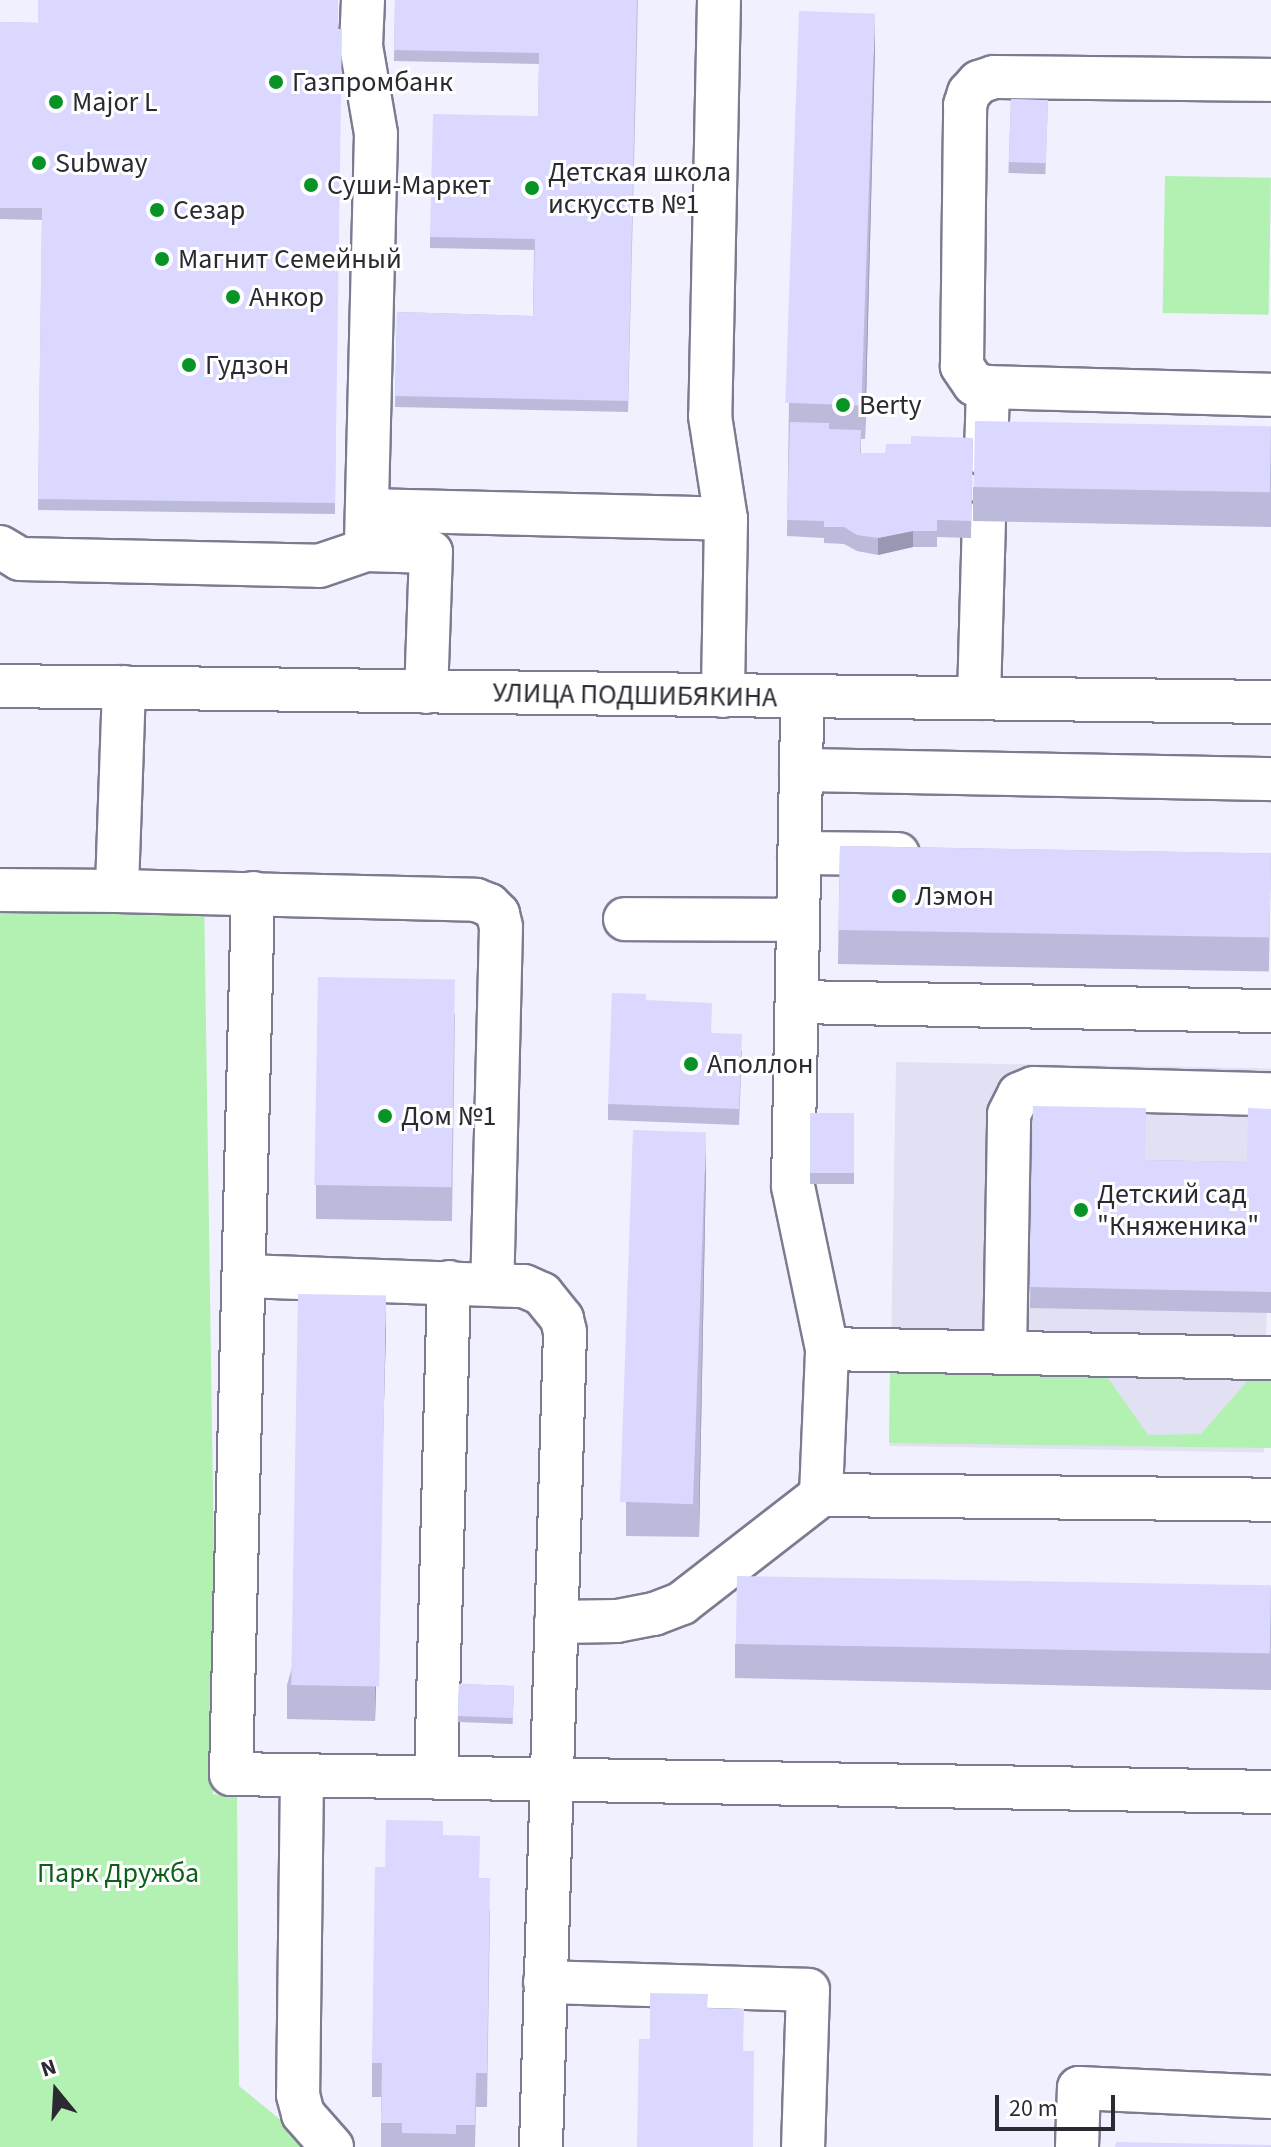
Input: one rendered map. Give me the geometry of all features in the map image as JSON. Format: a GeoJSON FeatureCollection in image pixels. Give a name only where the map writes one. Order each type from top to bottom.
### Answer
{"type":"FeatureCollection","features":[{"type":"Feature","properties":{"kind":"street"},"geometry":{"type":"LineString","coordinates":[[363,0],[361,46],[376,134],[366,550]]}},
{"type":"Feature","properties":{"kind":"street"},"geometry":{"type":"LineString","coordinates":[[719,0],[710,416],[726,519],[723,696]]}},
{"type":"Feature","properties":{"kind":"street"},"geometry":{"type":"LineString","coordinates":[[1271,80],[994,77],[979,82],[969,93],[965,105],[962,366],[974,384],[988,387],[1271,395]]}},
{"type":"Feature","properties":{"kind":"street"},"geometry":{"type":"LineString","coordinates":[[986,455],[988,387]]}},
{"type":"Feature","properties":{"kind":"street"},"geometry":{"type":"LineString","coordinates":[[367,510],[726,519]]}},
{"type":"Feature","properties":{"kind":"street"},"geometry":{"type":"LineString","coordinates":[[426,692],[431,552],[466,514]]}},
{"type":"Feature","properties":{"kind":"street"},"geometry":{"type":"LineString","coordinates":[[979,698],[984,521]]}},
{"type":"Feature","properties":{"kind":"street"},"geometry":{"type":"LineString","coordinates":[[0,547],[20,559],[319,566],[366,550],[431,552]]}},
{"type":"Feature","properties":{"kind":"street","name":"УЛИЦА ПОДШИБЯКИНА"},"geometry":{"type":"LineString","coordinates":[[0,686],[1271,702]]}},
{"type":"Feature","properties":{"kind":"street"},"geometry":{"type":"LineString","coordinates":[[117,891],[124,687]]}},
{"type":"Feature","properties":{"kind":"street"},"geometry":{"type":"LineString","coordinates":[[802,697],[793,1186],[827,1349],[821,1495]]}},
{"type":"Feature","properties":{"kind":"street"},"geometry":{"type":"LineString","coordinates":[[801,770],[1271,779]]}},
{"type":"Feature","properties":{"kind":"street"},"geometry":{"type":"LineString","coordinates":[[799,853],[941,855]]}},
{"type":"Feature","properties":{"kind":"street"},"geometry":{"type":"LineString","coordinates":[[0,890],[253,893],[476,900],[489,905],[498,914],[501,927],[492,1283]]}},
{"type":"Feature","properties":{"kind":"street"},"geometry":{"type":"LineString","coordinates":[[253,893],[231,1774],[1271,1792]]}},
{"type":"Feature","properties":{"kind":"street"},"geometry":{"type":"LineString","coordinates":[[625,919],[798,920]]}},
{"type":"Feature","properties":{"kind":"street"},"geometry":{"type":"LineString","coordinates":[[797,1002],[1271,1011]]}},
{"type":"Feature","properties":{"kind":"street"},"geometry":{"type":"LineString","coordinates":[[1005,1353],[1009,1114],[1019,1094],[1034,1088],[1271,1094]]}},
{"type":"Feature","properties":{"kind":"street"},"geometry":{"type":"LineString","coordinates":[[245,1276],[524,1286],[542,1294],[555,1305],[565,1332],[541,2147]]}},
{"type":"Feature","properties":{"kind":"street"},"geometry":{"type":"LineString","coordinates":[[436,1777],[449,1282]]}},
{"type":"Feature","properties":{"kind":"street"},"geometry":{"type":"LineString","coordinates":[[827,1349],[1271,1358]]}},
{"type":"Feature","properties":{"kind":"street"},"geometry":{"type":"LineString","coordinates":[[556,1622],[617,1621],[654,1614],[682,1603],[821,1495],[1271,1500]]}},
{"type":"Feature","properties":{"kind":"street"},"geometry":{"type":"LineString","coordinates":[[302,1775],[298,2095],[303,2114],[332,2147]]}},
{"type":"Feature","properties":{"kind":"street"},"geometry":{"type":"LineString","coordinates":[[545,1982],[808,1990],[803,2147]]}},
{"type":"Feature","properties":{"kind":"street"},"geometry":{"type":"LineString","coordinates":[[1077,2147],[1079,2088],[1271,2097]]}},
{"type":"Feature","properties":{"kind":"shaded area","name":"Детский сад \"Княженика\""},"geometry":{"type":"Polygon","coordinates":[[[896,1062],[1271,1069],[1264,1452],[889,1446],[896,1062]]]}},
{"type":"Feature","properties":{"kind":"green space"},"geometry":{"type":"Polygon","coordinates":[[[1165,176],[1271,178],[1269,315],[1163,313],[1165,176]]]}},
{"type":"Feature","properties":{"kind":"green space","name":"Парк Дружба"},"geometry":{"type":"Polygon","coordinates":[[[204,892],[214,1561],[213,1794],[237,1797],[239,2086],[314,2147],[0,2147],[0,893],[204,892]]]}},
{"type":"Feature","properties":{"kind":"green space"},"geometry":{"type":"Polygon","coordinates":[[[890,1365],[1101,1368],[1148,1435],[1201,1434],[1256,1371],[1271,1371],[1271,1448],[889,1443],[890,1365]]]}},
{"type":"Feature","properties":{"kind":"building","name":"Гудзон"},"geometry":{"type":"Polygon","coordinates":[[[38,0],[338,0],[338,29],[342,29],[335,503],[38,499],[42,208],[0,208],[0,22],[38,23],[38,0]]]}},
{"type":"Feature","properties":{"kind":"building","name":"Детская школа искусств №1"},"geometry":{"type":"Polygon","coordinates":[[[395,0],[637,0],[628,401],[395,396],[397,312],[533,316],[535,239],[430,237],[433,114],[538,116],[539,53],[394,50],[395,0]]]}},
{"type":"Feature","properties":{"kind":"building"},"geometry":{"type":"Polygon","coordinates":[[[799,11],[875,14],[861,405],[785,403],[799,11]]]}},
{"type":"Feature","properties":{"kind":"building"},"geometry":{"type":"Polygon","coordinates":[[[1011,99],[1048,100],[1046,163],[1009,162],[1011,99]]]}},
{"type":"Feature","properties":{"kind":"building"},"geometry":{"type":"Polygon","coordinates":[[[975,421],[1271,426],[1270,492],[974,487],[975,421]]]}},
{"type":"Feature","properties":{"kind":"building"},"geometry":{"type":"Polygon","coordinates":[[[790,422],[829,423],[829,429],[861,430],[860,453],[885,453],[886,444],[911,444],[911,436],[973,438],[971,521],[937,520],[937,531],[913,531],[878,538],[857,535],[844,527],[824,527],[824,521],[787,520],[790,422]]]}},
{"type":"Feature","properties":{"kind":"building"},"geometry":{"type":"Polygon","coordinates":[[[840,846],[1271,854],[1269,938],[839,930],[840,846]]]}},
{"type":"Feature","properties":{"kind":"building","name":"Дом №1"},"geometry":{"type":"Polygon","coordinates":[[[318,977],[455,979],[451,1187],[314,1185],[318,977]]]}},
{"type":"Feature","properties":{"kind":"building"},"geometry":{"type":"Polygon","coordinates":[[[612,993],[646,994],[646,1000],[712,1003],[711,1033],[742,1034],[739,1109],[608,1104],[612,993]]]}},
{"type":"Feature","properties":{"kind":"building"},"geometry":{"type":"Polygon","coordinates":[[[1033,1106],[1146,1108],[1145,1160],[1247,1162],[1248,1108],[1271,1109],[1271,1292],[1030,1287],[1033,1106]]]}},
{"type":"Feature","properties":{"kind":"building"},"geometry":{"type":"Polygon","coordinates":[[[810,1113],[854,1113],[854,1173],[810,1173],[810,1113]]]}},
{"type":"Feature","properties":{"kind":"building"},"geometry":{"type":"Polygon","coordinates":[[[633,1130],[706,1133],[693,1504],[620,1502],[633,1130]]]}},
{"type":"Feature","properties":{"kind":"building"},"geometry":{"type":"Polygon","coordinates":[[[298,1294],[386,1296],[379,1686],[291,1685],[298,1294]]]}},
{"type":"Feature","properties":{"kind":"building"},"geometry":{"type":"Polygon","coordinates":[[[737,1576],[1271,1585],[1270,1653],[736,1644],[737,1576]]]}},
{"type":"Feature","properties":{"kind":"building"},"geometry":{"type":"Polygon","coordinates":[[[459,1684],[514,1686],[513,1718],[458,1716],[459,1684]]]}},
{"type":"Feature","properties":{"kind":"building"},"geometry":{"type":"Polygon","coordinates":[[[386,1820],[443,1821],[443,1835],[480,1836],[479,1878],[490,1878],[487,2073],[476,2073],[475,2125],[456,2125],[456,2134],[402,2133],[402,2123],[381,2123],[382,2063],[372,2063],[375,1867],[385,1867],[386,1820]]]}},
{"type":"Feature","properties":{"kind":"building"},"geometry":{"type":"Polygon","coordinates":[[[650,1993],[708,1994],[707,2008],[744,2009],[743,2051],[754,2051],[753,2147],[637,2147],[639,2039],[650,2039],[650,1993]]]}},
{"type":"Feature","properties":{"kind":"building"},"geometry":{"type":"Polygon","coordinates":[[[1116,2142],[1271,2145],[1271,2147],[1115,2147],[1116,2142]]]}},
{"type":"Feature","properties":{"kind":"place","name":"Газпромбанк"},"geometry":{"type":"Point","coordinates":[276,82]}},
{"type":"Feature","properties":{"kind":"place","name":"Major L"},"geometry":{"type":"Point","coordinates":[56,102]}},
{"type":"Feature","properties":{"kind":"place","name":"Subway"},"geometry":{"type":"Point","coordinates":[39,163]}},
{"type":"Feature","properties":{"kind":"place","name":"Суши-Маркет"},"geometry":{"type":"Point","coordinates":[311,185]}},
{"type":"Feature","properties":{"kind":"place","name":"Детская школа искусств №1"},"geometry":{"type":"Point","coordinates":[532,188]}},
{"type":"Feature","properties":{"kind":"place","name":"Сезар"},"geometry":{"type":"Point","coordinates":[157,210]}},
{"type":"Feature","properties":{"kind":"place","name":"Магнит Семейный"},"geometry":{"type":"Point","coordinates":[162,259]}},
{"type":"Feature","properties":{"kind":"place","name":"Анкор"},"geometry":{"type":"Point","coordinates":[233,297]}},
{"type":"Feature","properties":{"kind":"place","name":"Гудзон"},"geometry":{"type":"Point","coordinates":[189,365]}},
{"type":"Feature","properties":{"kind":"place","name":"Berty"},"geometry":{"type":"Point","coordinates":[843,405]}},
{"type":"Feature","properties":{"kind":"place","name":"Лэмон"},"geometry":{"type":"Point","coordinates":[899,896]}},
{"type":"Feature","properties":{"kind":"place","name":"Аполлон"},"geometry":{"type":"Point","coordinates":[691,1064]}},
{"type":"Feature","properties":{"kind":"place","name":"Дом №1"},"geometry":{"type":"Point","coordinates":[385,1116]}},
{"type":"Feature","properties":{"kind":"place","name":"Детский сад \"Княженика\""},"geometry":{"type":"Point","coordinates":[1081,1210]}}]}
